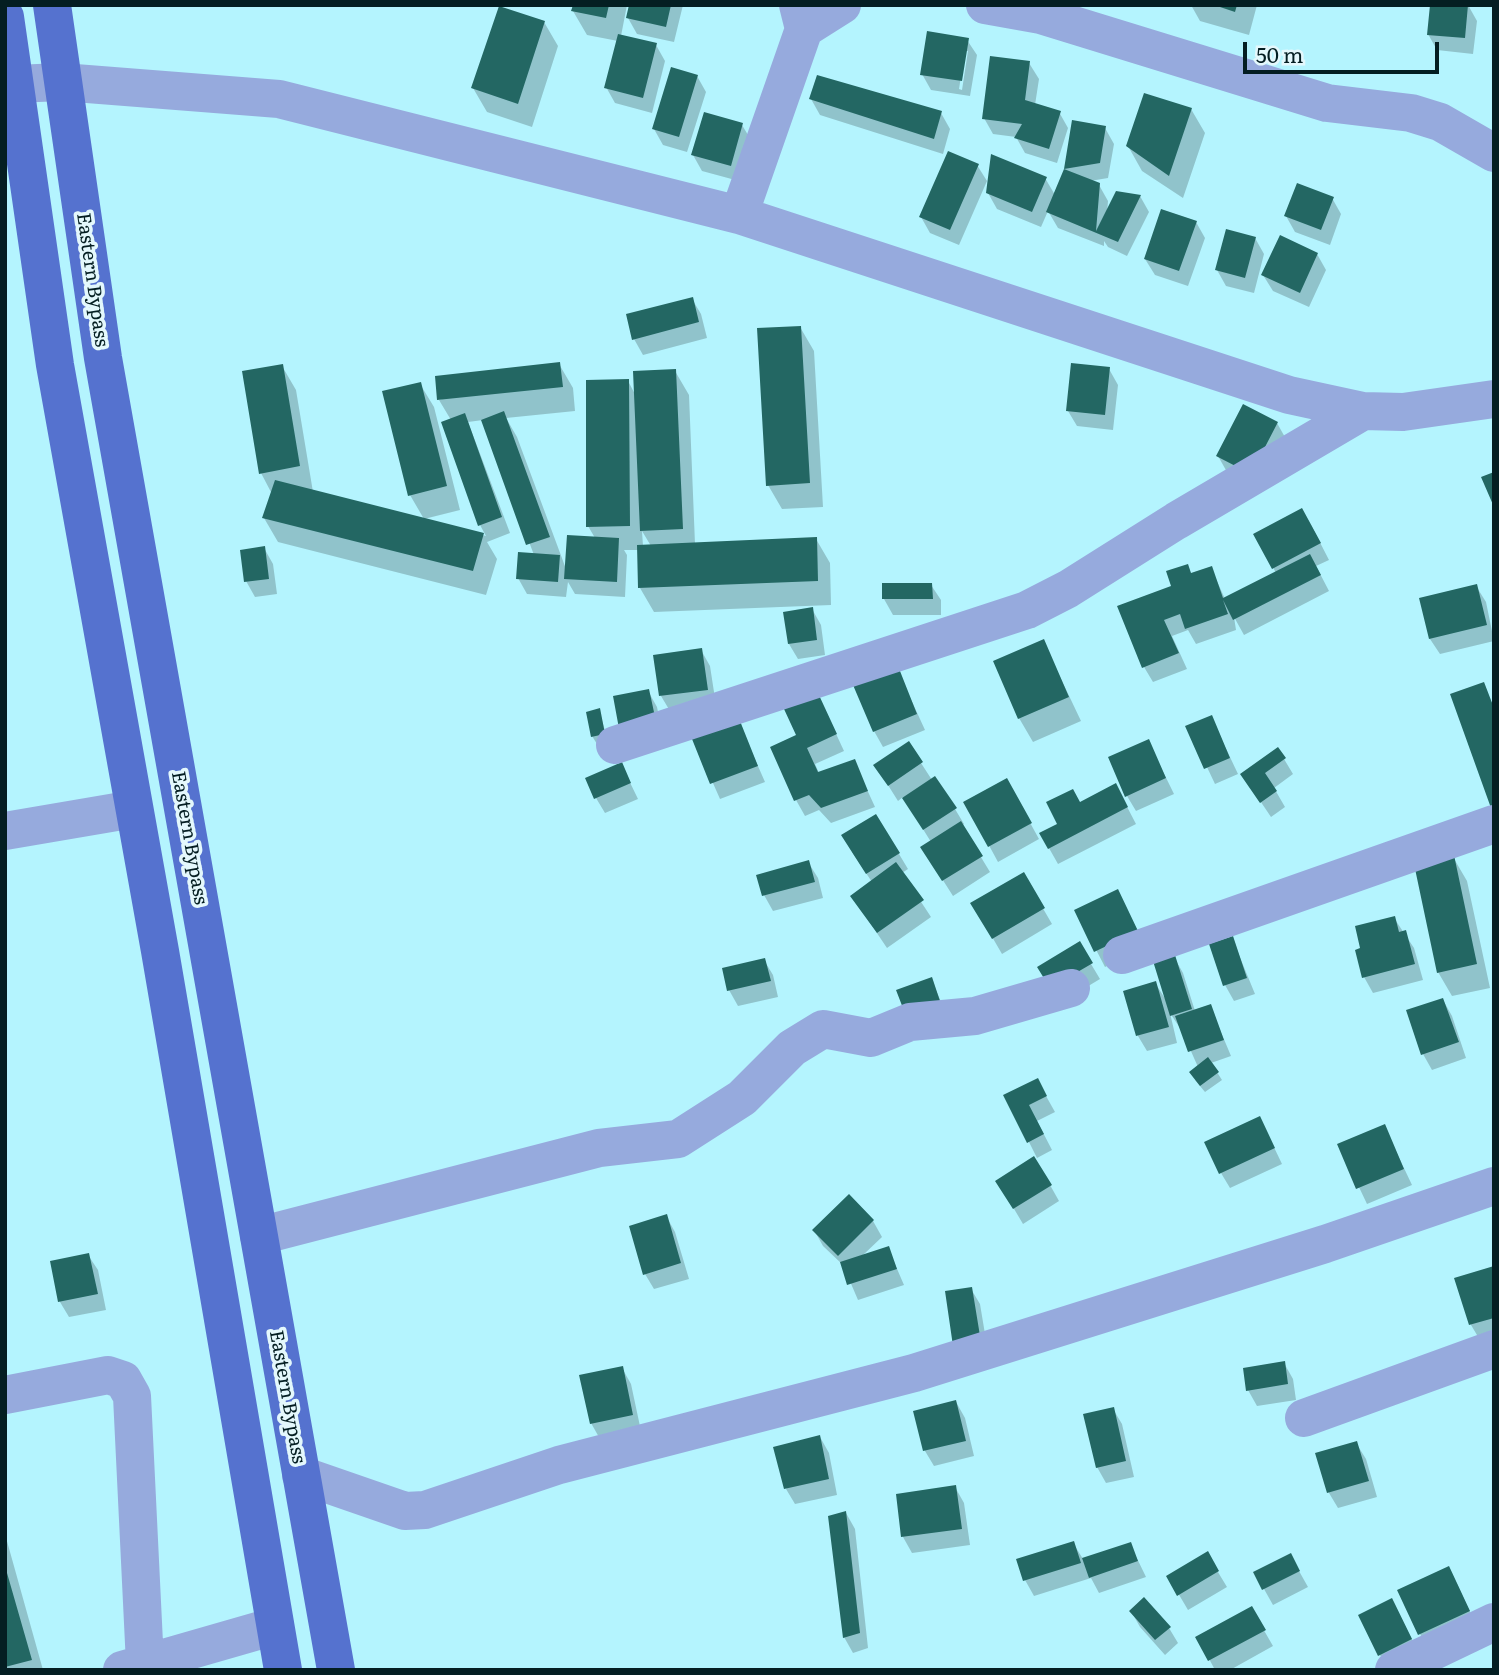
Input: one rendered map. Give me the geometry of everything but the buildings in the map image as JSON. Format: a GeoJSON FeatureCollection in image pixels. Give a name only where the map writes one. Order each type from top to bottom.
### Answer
{"type":"FeatureCollection","features":[{"type":"Feature","properties":{"kind":"main road","name":"Eastern Bypass"},"geometry":{"type":"LineString","coordinates":[[52,5],[103,358],[335,1670]]}},
{"type":"Feature","properties":{"kind":"main road"},"geometry":{"type":"LineString","coordinates":[[5,17],[55,365],[282,1670]]}},
{"type":"Feature","properties":{"kind":"street"},"geometry":{"type":"LineString","coordinates":[[738,215],[801,17],[842,5]]}},
{"type":"Feature","properties":{"kind":"street"},"geometry":{"type":"LineString","coordinates":[[985,5],[1041,15],[1327,103],[1411,113],[1440,122],[1494,153]]}},
{"type":"Feature","properties":{"kind":"street"},"geometry":{"type":"LineString","coordinates":[[14,84],[62,82],[279,99],[738,215],[1289,395],[1363,411],[1403,412],[1494,399]]}},
{"type":"Feature","properties":{"kind":"street"},"geometry":{"type":"LineString","coordinates":[[615,745],[1027,610],[1068,589],[1176,521],[1363,411]]}},
{"type":"Feature","properties":{"kind":"street"},"geometry":{"type":"LineString","coordinates":[[5,831],[134,810]]}},
{"type":"Feature","properties":{"kind":"street"},"geometry":{"type":"LineString","coordinates":[[1122,955],[1494,824]]}},
{"type":"Feature","properties":{"kind":"street"},"geometry":{"type":"LineString","coordinates":[[259,1236],[599,1148],[678,1139],[742,1098],[792,1048],[823,1029],[871,1038],[910,1022],[975,1016],[1071,988]]}},
{"type":"Feature","properties":{"kind":"street"},"geometry":{"type":"LineString","coordinates":[[301,1475],[405,1511],[425,1510],[559,1465],[914,1373],[1325,1244],[1494,1186]]}},
{"type":"Feature","properties":{"kind":"street"},"geometry":{"type":"LineString","coordinates":[[1304,1418],[1494,1349]]}},
{"type":"Feature","properties":{"kind":"street"},"geometry":{"type":"LineString","coordinates":[[5,1395],[108,1375],[123,1380],[132,1396],[134,1667],[275,1626]]}},
{"type":"Feature","properties":{"kind":"street"},"geometry":{"type":"LineString","coordinates":[[1394,1670],[1494,1622]]}}]}
